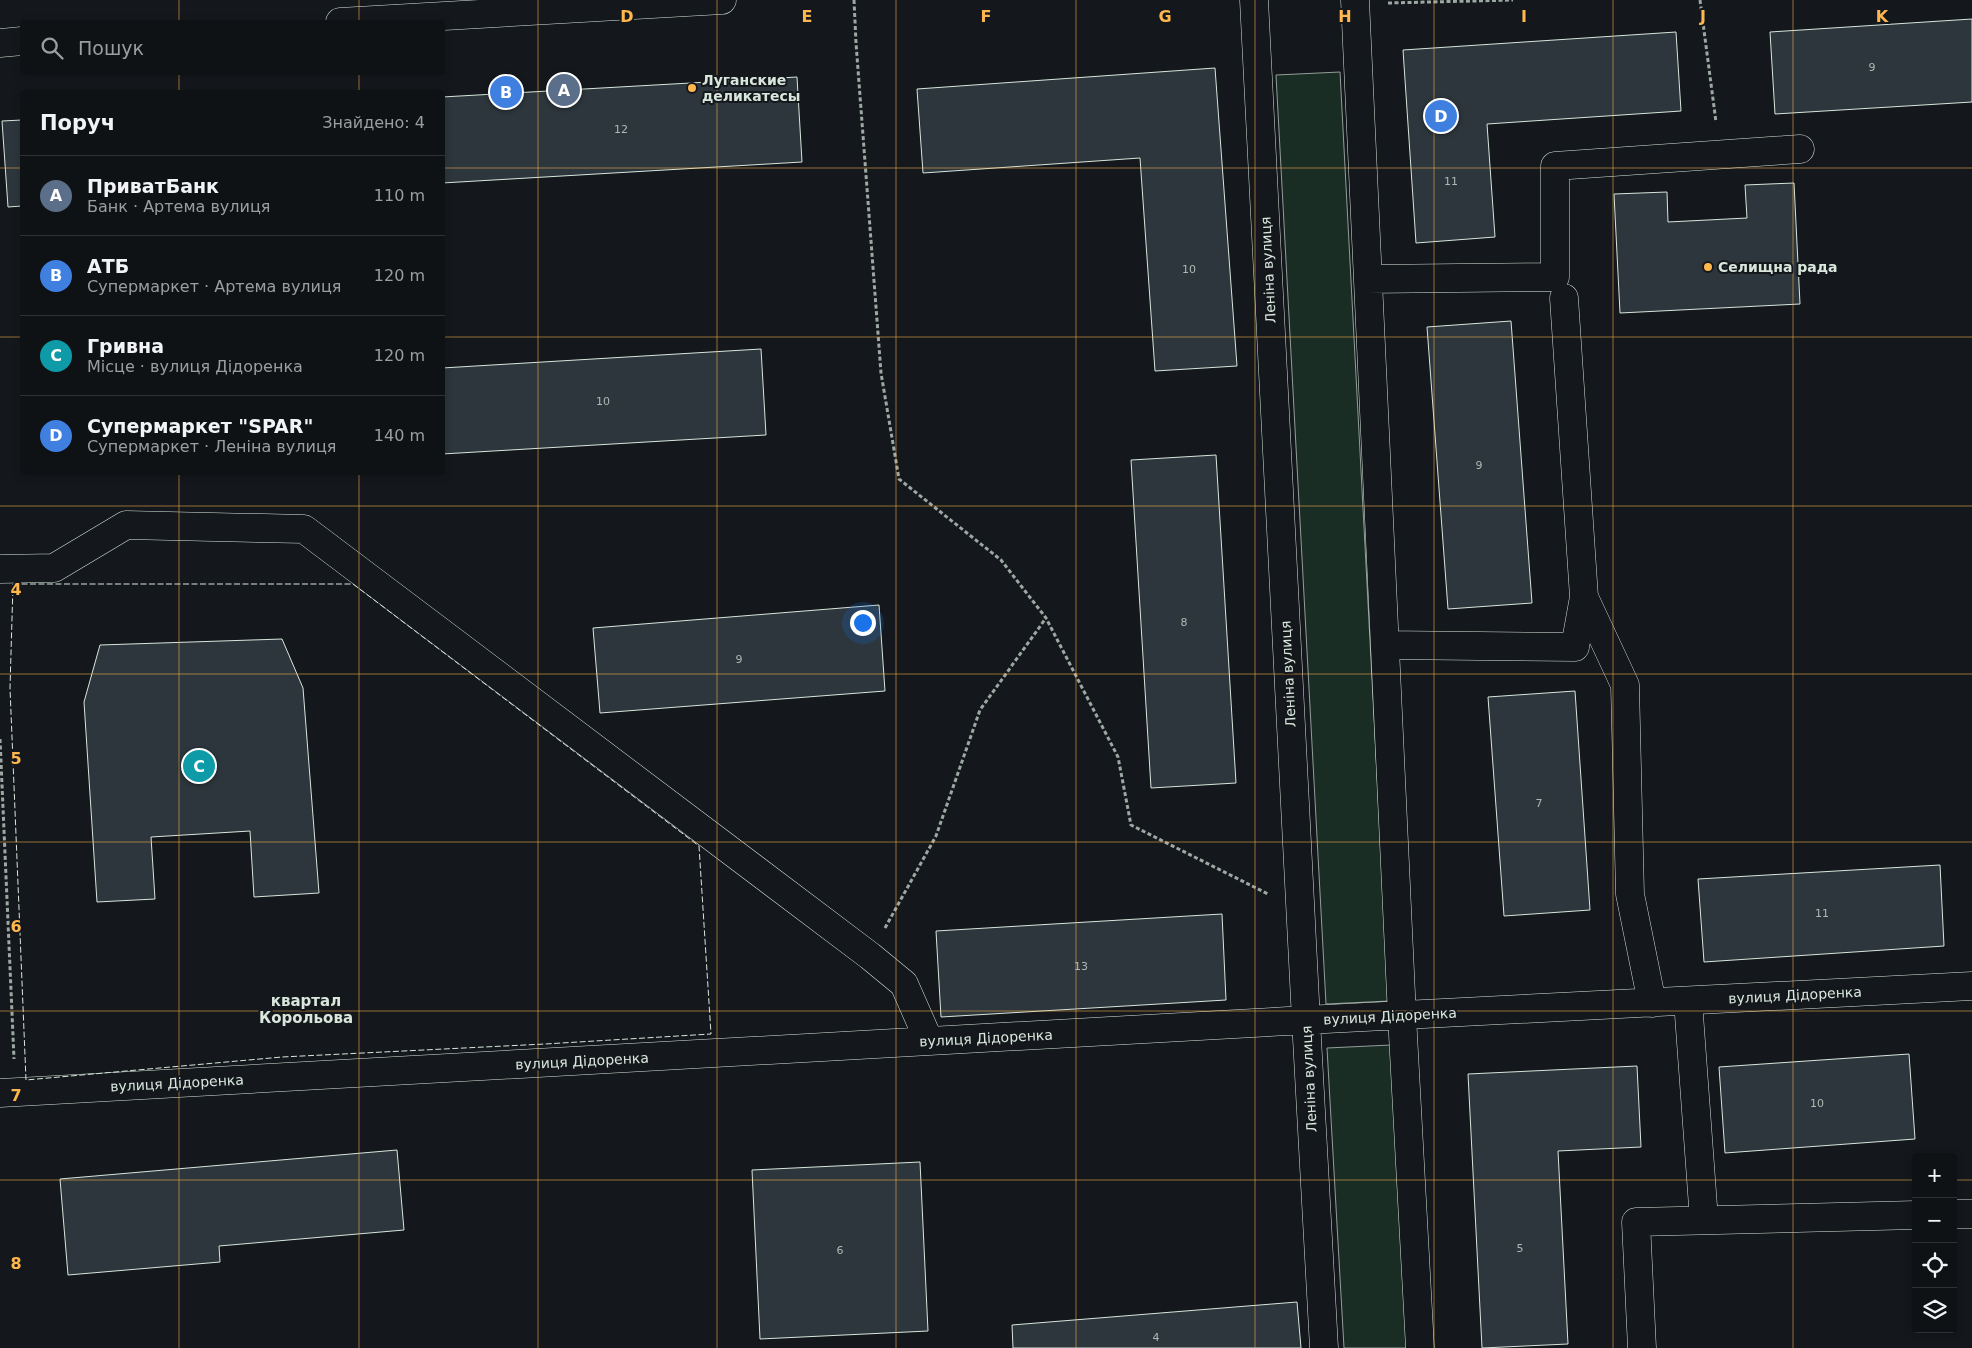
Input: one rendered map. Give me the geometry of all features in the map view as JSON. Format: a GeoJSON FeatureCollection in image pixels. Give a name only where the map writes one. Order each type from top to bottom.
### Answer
{"type":"FeatureCollection","features":[{"type":"Feature","properties":{"kind":"street"},"geometry":{"type":"LineString","coordinates":[[375,20],[722,0]]}},
{"type":"Feature","properties":{"kind":"street","name":"Леніна вулиця"},"geometry":{"type":"LineString","coordinates":[[1254,0],[1324,1348]]}},
{"type":"Feature","properties":{"kind":"street"},"geometry":{"type":"LineString","coordinates":[[1355,2],[1402,1016],[1420,1348]]}},
{"type":"Feature","properties":{"kind":"street"},"geometry":{"type":"LineString","coordinates":[[0,42],[20,41]]}},
{"type":"Feature","properties":{"kind":"street"},"geometry":{"type":"LineString","coordinates":[[1368,279],[1555,277],[1555,166],[1800,149]]}},
{"type":"Feature","properties":{"kind":"street"},"geometry":{"type":"LineString","coordinates":[[1385,645],[1575,647],[1584,597],[1564,298]]}},
{"type":"Feature","properties":{"kind":"street"},"geometry":{"type":"LineString","coordinates":[[0,569],[54,568],[126,525],[304,529],[870,956],[904,984],[929,1041]]}},
{"type":"Feature","properties":{"kind":"street"},"geometry":{"type":"LineString","coordinates":[[1584,597],[1625,685],[1630,894],[1652,1003]]}},
{"type":"Feature","properties":{"kind":"street","name":"вулиця Дідоренка"},"geometry":{"type":"LineString","coordinates":[[8,1093],[1306,1020],[1972,986]]}},
{"type":"Feature","properties":{"kind":"street"},"geometry":{"type":"LineString","coordinates":[[1688,1001],[1704,1220]]}},
{"type":"Feature","properties":{"kind":"street"},"geometry":{"type":"LineString","coordinates":[[1957,1214],[1972,1214]]}},
{"type":"Feature","properties":{"kind":"street"},"geometry":{"type":"LineString","coordinates":[[1642,1348],[1636,1222],[1912,1215]]}},
{"type":"Feature","properties":{"kind":"path"},"geometry":{"type":"LineString","coordinates":[[854,0],[881,373],[899,479],[1001,560],[1046,618],[1118,757],[1130,824],[1300,911]]}},
{"type":"Feature","properties":{"kind":"path"},"geometry":{"type":"LineString","coordinates":[[1355,2],[1513,0]]}},
{"type":"Feature","properties":{"kind":"path"},"geometry":{"type":"LineString","coordinates":[[1700,0],[1720,154]]}},
{"type":"Feature","properties":{"kind":"path"},"geometry":{"type":"LineString","coordinates":[[870,956],[936,836],[980,710],[1046,618]]}},
{"type":"Feature","properties":{"kind":"path"},"geometry":{"type":"LineString","coordinates":[[0,739],[8,1093]]}},
{"type":"Feature","properties":{"kind":"green space"},"geometry":{"type":"Polygon","coordinates":[[[1340,72],[1389,1001],[1326,1004],[1276,75],[1340,72]]]}},
{"type":"Feature","properties":{"kind":"green space"},"geometry":{"type":"Polygon","coordinates":[[[1391,1045],[1408,1348],[1344,1348],[1327,1048],[1391,1045]]]}},
{"type":"Feature","properties":{"kind":"building"},"geometry":{"type":"Polygon","coordinates":[[[1972,19],[1972,102],[1775,114],[1770,32],[1972,19]]]}},
{"type":"Feature","properties":{"kind":"building"},"geometry":{"type":"Polygon","coordinates":[[[1676,32],[1681,111],[1487,124],[1495,237],[1416,243],[1403,50],[1676,32]]]}},
{"type":"Feature","properties":{"kind":"building"},"geometry":{"type":"Polygon","coordinates":[[[1215,68],[1237,366],[1155,371],[1140,158],[923,173],[917,89],[1215,68]]]}},
{"type":"Feature","properties":{"kind":"building"},"geometry":{"type":"Polygon","coordinates":[[[797,77],[802,162],[445,183],[445,97],[797,77]]]}},
{"type":"Feature","properties":{"kind":"building"},"geometry":{"type":"Polygon","coordinates":[[[20,120],[20,206],[8,207],[2,121],[20,120]]]}},
{"type":"Feature","properties":{"kind":"building","name":"Селищна рада"},"geometry":{"type":"Polygon","coordinates":[[[1794,183],[1800,304],[1620,313],[1614,194],[1667,192],[1668,222],[1747,218],[1745,185],[1794,183]]]}},
{"type":"Feature","properties":{"kind":"building"},"geometry":{"type":"Polygon","coordinates":[[[1511,321],[1532,603],[1448,609],[1427,327],[1511,321]]]}},
{"type":"Feature","properties":{"kind":"building"},"geometry":{"type":"Polygon","coordinates":[[[761,349],[766,435],[445,454],[445,368],[761,349]]]}},
{"type":"Feature","properties":{"kind":"building"},"geometry":{"type":"Polygon","coordinates":[[[1216,455],[1236,783],[1151,788],[1131,460],[1216,455]]]}},
{"type":"Feature","properties":{"kind":"building"},"geometry":{"type":"Polygon","coordinates":[[[879,605],[885,691],[600,713],[593,628],[879,605]]]}},
{"type":"Feature","properties":{"kind":"building"},"geometry":{"type":"Polygon","coordinates":[[[282,639],[303,688],[319,893],[254,897],[250,831],[151,837],[155,899],[97,902],[84,702],[100,645],[282,639]]]}},
{"type":"Feature","properties":{"kind":"building"},"geometry":{"type":"Polygon","coordinates":[[[1575,691],[1590,910],[1504,916],[1488,697],[1575,691]]]}},
{"type":"Feature","properties":{"kind":"building"},"geometry":{"type":"Polygon","coordinates":[[[1940,865],[1944,946],[1704,962],[1698,879],[1940,865]]]}},
{"type":"Feature","properties":{"kind":"building"},"geometry":{"type":"Polygon","coordinates":[[[1222,914],[1226,1000],[941,1017],[936,931],[1222,914]]]}},
{"type":"Feature","properties":{"kind":"building"},"geometry":{"type":"Polygon","coordinates":[[[1909,1054],[1915,1139],[1725,1153],[1719,1067],[1909,1054]]]}},
{"type":"Feature","properties":{"kind":"building"},"geometry":{"type":"Polygon","coordinates":[[[1637,1066],[1641,1147],[1558,1151],[1568,1344],[1482,1348],[1468,1074],[1637,1066]]]}},
{"type":"Feature","properties":{"kind":"building"},"geometry":{"type":"Polygon","coordinates":[[[397,1150],[404,1230],[219,1246],[220,1262],[68,1275],[60,1179],[397,1150]]]}},
{"type":"Feature","properties":{"kind":"building"},"geometry":{"type":"Polygon","coordinates":[[[920,1162],[928,1331],[760,1339],[752,1170],[920,1162]]]}},
{"type":"Feature","properties":{"kind":"building"},"geometry":{"type":"Polygon","coordinates":[[[1297,1302],[1301,1348],[1013,1348],[1012,1325],[1297,1302]]]}},
{"type":"Feature","properties":{"kind":"fence"},"geometry":{"type":"LineString","coordinates":[[13,584],[353,584],[699,846],[711,1034],[282,1057],[26,1080],[10,688],[13,584]]}},
{"type":"Feature","properties":{"kind":"place","name":"Луганские деликатесы"},"geometry":{"type":"Point","coordinates":[692,88]}},
{"type":"Feature","properties":{"kind":"place","name":"ПриватБанк"},"geometry":{"type":"Point","coordinates":[564,90]}},
{"type":"Feature","properties":{"kind":"place","name":"АТБ"},"geometry":{"type":"Point","coordinates":[506,92]}},
{"type":"Feature","properties":{"kind":"place","name":"Супермаркет \"SPAR\""},"geometry":{"type":"Point","coordinates":[1441,116]}},
{"type":"Feature","properties":{"kind":"place","name":"Селищна рада"},"geometry":{"type":"Point","coordinates":[1708,267]}},
{"type":"Feature","properties":{"kind":"place","name":"Гривна"},"geometry":{"type":"Point","coordinates":[199,766]}},
{"type":"Feature","properties":{"kind":"district","name":"квартал Корольова"},"geometry":{"type":"Point","coordinates":[306,1010]}}]}
